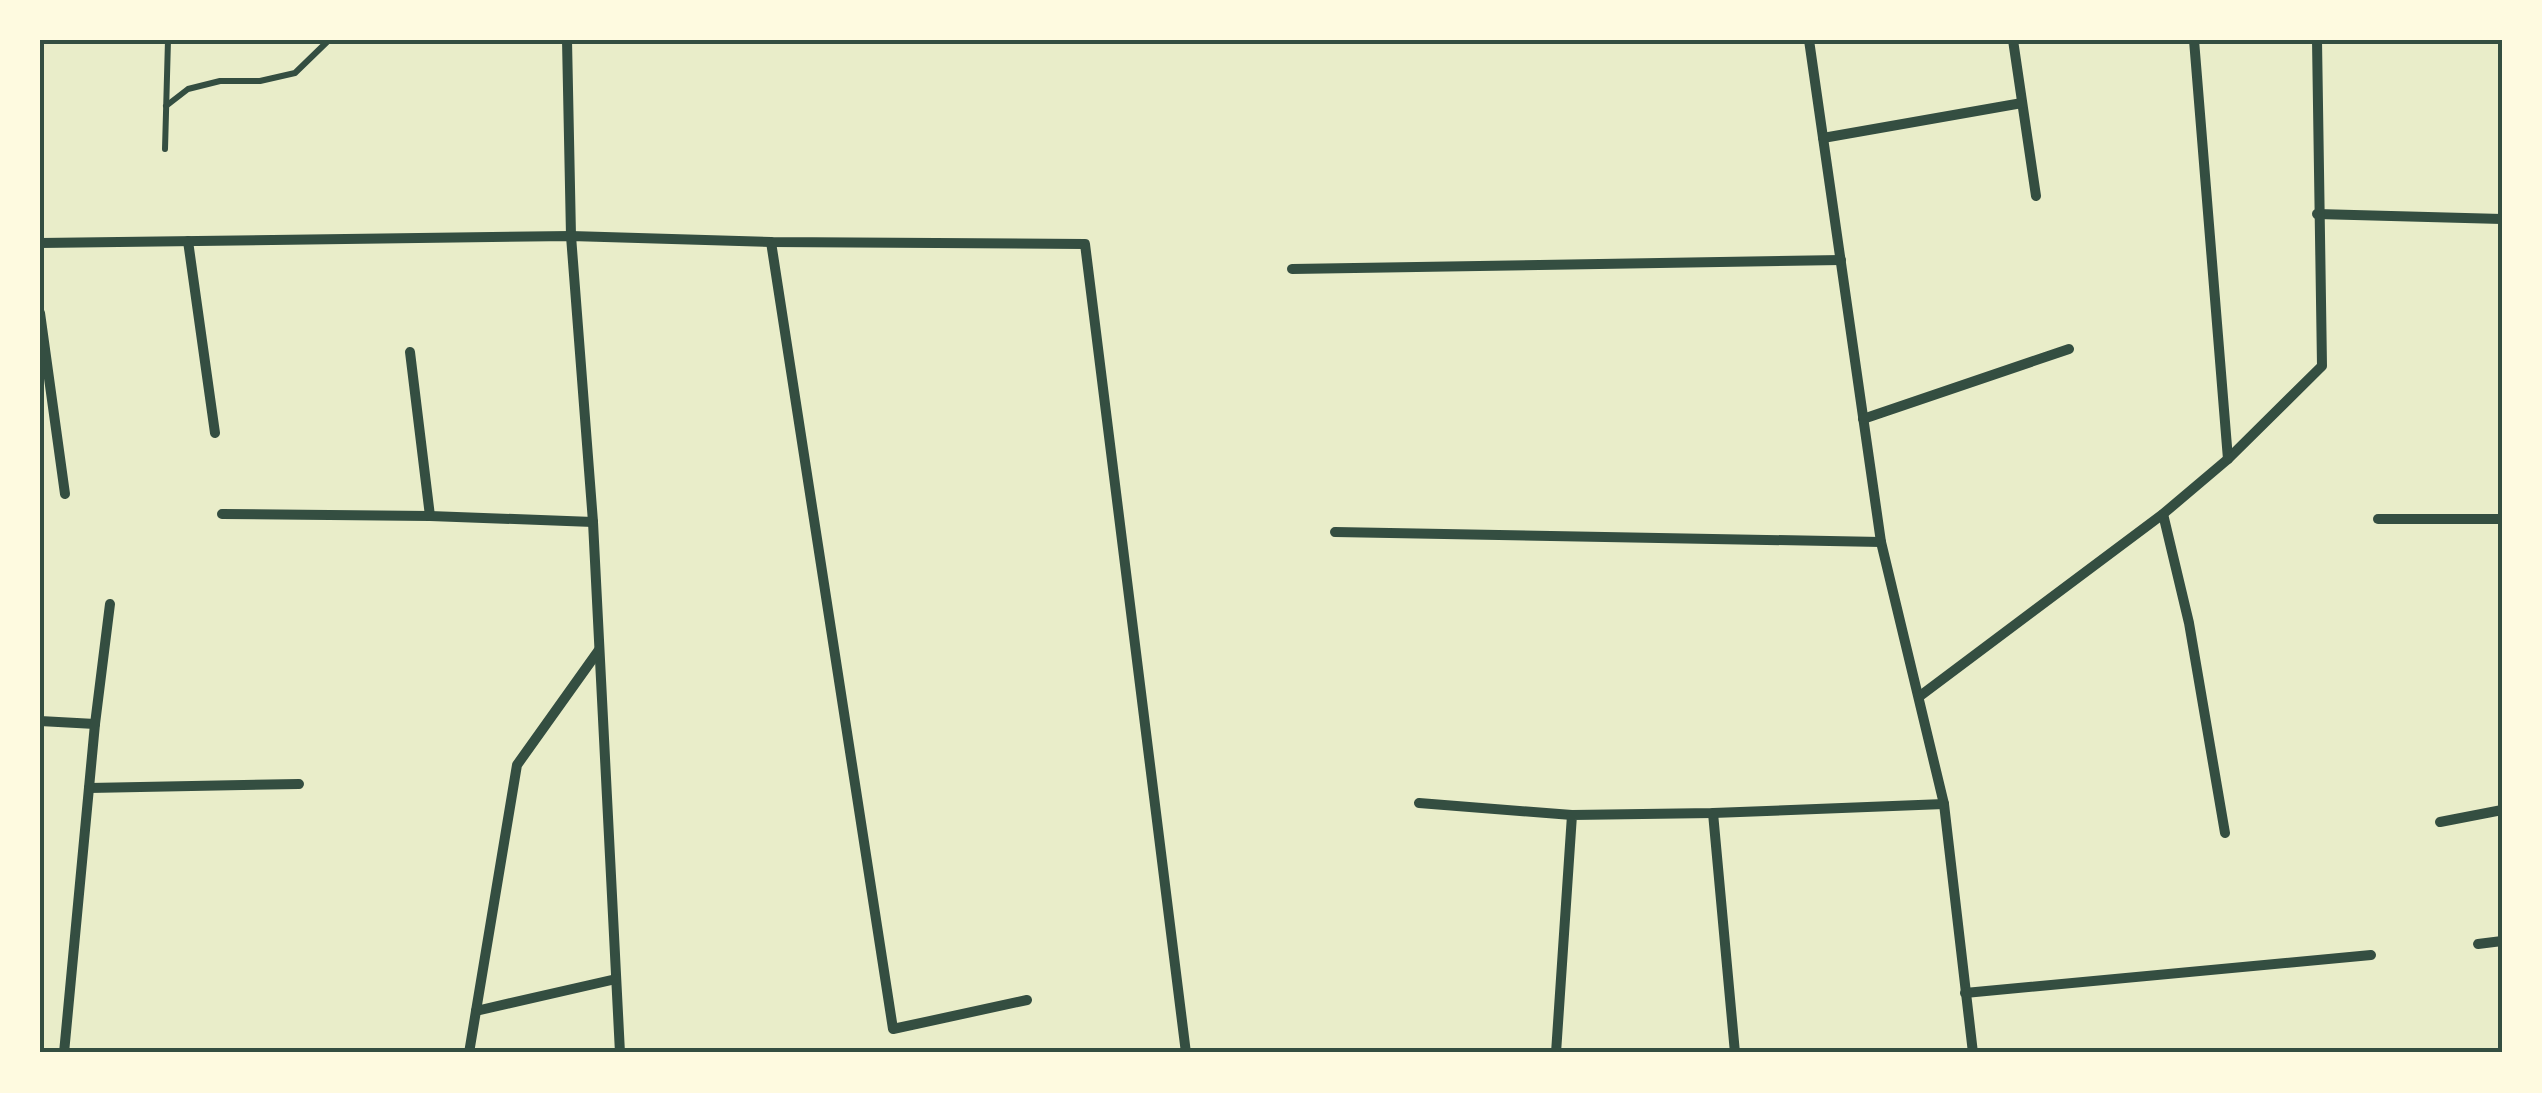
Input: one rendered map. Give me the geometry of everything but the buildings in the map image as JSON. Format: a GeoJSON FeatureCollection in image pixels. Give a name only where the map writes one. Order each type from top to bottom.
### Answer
{"type":"FeatureCollection","features":[{"type":"Feature","properties":{"kind":"street"},"geometry":{"type":"LineString","coordinates":[[567,40],[571,236],[593,522],[620,1053]]}},
{"type":"Feature","properties":{"kind":"street"},"geometry":{"type":"LineString","coordinates":[[1810,40],[1881,542],[1944,804],[1973,1053]]}},
{"type":"Feature","properties":{"kind":"street"},"geometry":{"type":"LineString","coordinates":[[2013,40],[2036,196]]}},
{"type":"Feature","properties":{"kind":"street"},"geometry":{"type":"LineString","coordinates":[[2194,40],[2228,459]]}},
{"type":"Feature","properties":{"kind":"street"},"geometry":{"type":"LineString","coordinates":[[1920,696],[2163,514],[2228,459],[2322,366],[2316,40]]}},
{"type":"Feature","properties":{"kind":"street"},"geometry":{"type":"LineString","coordinates":[[1823,138],[2022,102]]}},
{"type":"Feature","properties":{"kind":"street"},"geometry":{"type":"LineString","coordinates":[[2318,214],[2502,218]]}},
{"type":"Feature","properties":{"kind":"street"},"geometry":{"type":"LineString","coordinates":[[40,243],[571,236],[1086,244],[1186,1053]]}},
{"type":"Feature","properties":{"kind":"street"},"geometry":{"type":"LineString","coordinates":[[188,241],[215,433]]}},
{"type":"Feature","properties":{"kind":"street"},"geometry":{"type":"LineString","coordinates":[[771,242],[893,1029],[1027,1000]]}},
{"type":"Feature","properties":{"kind":"street"},"geometry":{"type":"LineString","coordinates":[[1292,269],[1841,260]]}},
{"type":"Feature","properties":{"kind":"street"},"geometry":{"type":"LineString","coordinates":[[40,313],[66,494]]}},
{"type":"Feature","properties":{"kind":"street"},"geometry":{"type":"LineString","coordinates":[[1864,419],[2069,348]]}},
{"type":"Feature","properties":{"kind":"street"},"geometry":{"type":"LineString","coordinates":[[410,352],[430,516]]}},
{"type":"Feature","properties":{"kind":"street"},"geometry":{"type":"LineString","coordinates":[[222,514],[593,522]]}},
{"type":"Feature","properties":{"kind":"street"},"geometry":{"type":"LineString","coordinates":[[2163,514],[2189,623],[2225,833]]}},
{"type":"Feature","properties":{"kind":"street"},"geometry":{"type":"LineString","coordinates":[[2378,519],[2502,520]]}},
{"type":"Feature","properties":{"kind":"street"},"geometry":{"type":"LineString","coordinates":[[1334,532],[1881,542]]}},
{"type":"Feature","properties":{"kind":"street"},"geometry":{"type":"LineString","coordinates":[[64,1053],[110,604]]}},
{"type":"Feature","properties":{"kind":"street"},"geometry":{"type":"LineString","coordinates":[[469,1053],[517,765],[599,649]]}},
{"type":"Feature","properties":{"kind":"street"},"geometry":{"type":"LineString","coordinates":[[40,721],[95,724]]}},
{"type":"Feature","properties":{"kind":"street"},"geometry":{"type":"LineString","coordinates":[[89,788],[299,784]]}},
{"type":"Feature","properties":{"kind":"street"},"geometry":{"type":"LineString","coordinates":[[1420,803],[1572,815],[1944,804]]}},
{"type":"Feature","properties":{"kind":"street"},"geometry":{"type":"LineString","coordinates":[[2440,822],[2502,810]]}},
{"type":"Feature","properties":{"kind":"street"},"geometry":{"type":"LineString","coordinates":[[1713,813],[1736,1053]]}},
{"type":"Feature","properties":{"kind":"street"},"geometry":{"type":"LineString","coordinates":[[1556,1053],[1572,815]]}},
{"type":"Feature","properties":{"kind":"street"},"geometry":{"type":"LineString","coordinates":[[2478,944],[2502,941]]}},
{"type":"Feature","properties":{"kind":"street"},"geometry":{"type":"LineString","coordinates":[[1965,993],[2371,955]]}},
{"type":"Feature","properties":{"kind":"street"},"geometry":{"type":"LineString","coordinates":[[476,1012],[616,979]]}},
{"type":"Feature","properties":{"kind":"path"},"geometry":{"type":"LineString","coordinates":[[164,149],[168,40]]}},
{"type":"Feature","properties":{"kind":"path"},"geometry":{"type":"LineString","coordinates":[[166,106],[188,89],[220,81],[260,80],[295,73],[329,40]]}}]}
